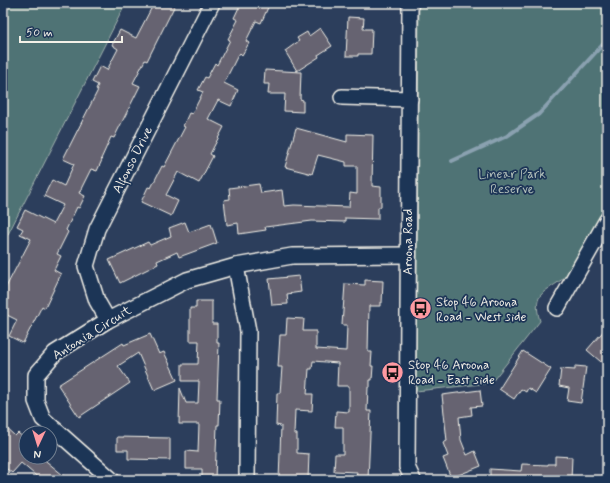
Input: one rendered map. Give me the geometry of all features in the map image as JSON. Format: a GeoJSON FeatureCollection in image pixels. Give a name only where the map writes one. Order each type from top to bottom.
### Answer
{"type":"FeatureCollection","features":[{"type":"Feature","properties":{"kind":"street","name":"Alfonso Drive"},"geometry":{"type":"LineString","coordinates":[[108,320],[97,301],[86,266],[98,229],[212,3]]}},
{"type":"Feature","properties":{"kind":"street","name":"Aroona Road"},"geometry":{"type":"LineString","coordinates":[[410,3],[407,255],[407,467],[413,480]]}},
{"type":"Feature","properties":{"kind":"street"},"geometry":{"type":"LineString","coordinates":[[342,97],[410,99]]}},
{"type":"Feature","properties":{"kind":"street"},"geometry":{"type":"LineString","coordinates":[[557,308],[607,220]]}},
{"type":"Feature","properties":{"kind":"street","name":"Antonia Circuit"},"geometry":{"type":"LineString","coordinates":[[112,480],[43,419],[36,401],[36,375],[55,353],[108,320],[187,280],[236,266],[292,256],[407,255]]}},
{"type":"Feature","properties":{"kind":"street"},"geometry":{"type":"LineString","coordinates":[[236,266],[248,331],[247,480]]}},
{"type":"Feature","properties":{"kind":"green space"},"geometry":{"type":"Polygon","coordinates":[[[3,3],[126,3],[3,244],[3,3]]]}},
{"type":"Feature","properties":{"kind":"green space","name":"Linear Park Reserve"},"geometry":{"type":"Polygon","coordinates":[[[419,3],[607,3],[607,207],[565,277],[546,290],[539,298],[537,304],[540,321],[491,383],[416,391],[419,3]]]}},
{"type":"Feature","properties":{"kind":"building"},"geometry":{"type":"Polygon","coordinates":[[[154,3],[176,3],[147,61],[145,60],[133,83],[140,86],[114,138],[111,137],[97,171],[91,169],[79,193],[85,196],[79,208],[77,207],[66,230],[68,232],[57,254],[61,256],[54,270],[61,274],[45,308],[42,306],[23,343],[9,336],[17,320],[3,313],[3,293],[31,239],[20,234],[23,229],[17,226],[25,210],[53,224],[63,205],[44,196],[52,180],[64,186],[74,164],[63,159],[98,90],[96,89],[98,85],[92,82],[100,66],[107,70],[118,49],[112,45],[120,30],[136,38],[154,3]]]}},
{"type":"Feature","properties":{"kind":"building"},"geometry":{"type":"Polygon","coordinates":[[[241,3],[270,3],[261,23],[256,21],[246,41],[249,43],[242,55],[240,53],[237,57],[224,83],[238,90],[231,106],[218,100],[208,119],[224,127],[210,154],[213,156],[199,183],[178,172],[166,195],[178,201],[171,216],[141,202],[148,187],[151,188],[162,166],[164,167],[185,127],[183,126],[189,113],[192,114],[203,92],[198,90],[205,77],[207,78],[215,63],[217,65],[230,40],[228,39],[238,20],[234,18],[241,3]]]}},
{"type":"Feature","properties":{"kind":"building"},"geometry":{"type":"Polygon","coordinates":[[[348,17],[364,18],[363,29],[372,29],[371,54],[346,56],[348,17]]]}},
{"type":"Feature","properties":{"kind":"building"},"geometry":{"type":"Polygon","coordinates":[[[320,28],[332,46],[318,55],[319,57],[297,71],[285,51],[299,41],[297,38],[307,32],[309,36],[320,28]]]}},
{"type":"Feature","properties":{"kind":"building"},"geometry":{"type":"Polygon","coordinates":[[[265,70],[301,72],[300,99],[303,100],[303,112],[284,111],[285,94],[268,94],[269,84],[264,84],[265,70]]]}},
{"type":"Feature","properties":{"kind":"building"},"geometry":{"type":"Polygon","coordinates":[[[296,128],[347,142],[347,134],[373,135],[372,186],[381,187],[381,207],[378,207],[378,219],[345,218],[345,222],[312,221],[265,227],[266,230],[239,234],[238,223],[227,225],[224,200],[230,199],[229,188],[259,184],[261,193],[282,190],[284,206],[349,207],[350,193],[357,194],[357,166],[346,166],[346,162],[318,155],[312,174],[285,167],[296,128]]]}},
{"type":"Feature","properties":{"kind":"building"},"geometry":{"type":"Polygon","coordinates":[[[185,222],[189,232],[211,224],[217,243],[179,257],[177,252],[157,261],[158,264],[120,283],[109,260],[148,242],[150,245],[171,236],[169,228],[185,222]]]}},
{"type":"Feature","properties":{"kind":"building"},"geometry":{"type":"Polygon","coordinates":[[[299,276],[301,292],[287,294],[288,304],[272,305],[269,279],[299,276]]]}},
{"type":"Feature","properties":{"kind":"building"},"geometry":{"type":"Polygon","coordinates":[[[365,280],[383,281],[382,303],[380,303],[380,306],[369,306],[368,352],[372,352],[371,366],[373,366],[372,380],[370,380],[370,387],[368,387],[367,411],[371,411],[368,480],[356,480],[357,472],[334,471],[335,454],[343,454],[343,427],[335,427],[336,411],[349,412],[349,386],[337,386],[338,363],[313,361],[312,369],[309,369],[307,394],[313,394],[312,411],[295,410],[294,434],[297,434],[297,453],[309,454],[308,480],[279,480],[281,426],[276,425],[277,393],[280,393],[282,367],[278,367],[280,335],[286,335],[287,318],[304,319],[303,331],[316,331],[316,349],[346,351],[347,325],[342,325],[345,284],[365,285],[365,280]]]}},
{"type":"Feature","properties":{"kind":"building"},"geometry":{"type":"Polygon","coordinates":[[[196,301],[212,301],[212,324],[217,324],[217,343],[219,343],[217,399],[220,399],[219,425],[217,425],[215,480],[202,480],[202,469],[186,469],[186,451],[198,452],[199,424],[179,424],[180,388],[186,403],[198,403],[199,381],[182,381],[182,364],[198,364],[199,341],[190,341],[190,308],[196,308],[196,301]]]}},
{"type":"Feature","properties":{"kind":"building"},"geometry":{"type":"Polygon","coordinates":[[[607,327],[607,367],[587,350],[607,327]]]}},
{"type":"Feature","properties":{"kind":"building"},"geometry":{"type":"Polygon","coordinates":[[[150,334],[159,354],[164,352],[177,380],[154,390],[138,353],[118,366],[130,383],[79,417],[58,385],[123,343],[124,345],[150,334]]]}},
{"type":"Feature","properties":{"kind":"building"},"geometry":{"type":"Polygon","coordinates":[[[523,351],[551,369],[536,393],[528,388],[526,392],[521,389],[514,399],[499,389],[523,351]]]}},
{"type":"Feature","properties":{"kind":"building"},"geometry":{"type":"Polygon","coordinates":[[[575,366],[586,367],[581,403],[567,401],[569,388],[559,386],[561,369],[575,370],[575,366]]]}},
{"type":"Feature","properties":{"kind":"building"},"geometry":{"type":"Polygon","coordinates":[[[480,390],[482,406],[471,407],[472,415],[459,417],[461,440],[467,455],[475,451],[481,466],[451,478],[443,458],[448,456],[443,443],[447,441],[442,395],[480,390]]]}},
{"type":"Feature","properties":{"kind":"building"},"geometry":{"type":"Polygon","coordinates":[[[3,425],[15,436],[18,433],[19,465],[12,473],[3,466],[3,425]]]}},
{"type":"Feature","properties":{"kind":"building"},"geometry":{"type":"Polygon","coordinates":[[[117,437],[170,438],[170,460],[128,459],[128,450],[117,450],[117,437]]]}},
{"type":"Feature","properties":{"kind":"building"},"geometry":{"type":"Polygon","coordinates":[[[555,456],[572,457],[571,480],[490,480],[490,469],[521,471],[522,464],[555,464],[555,456]]]}},
{"type":"Feature","properties":{"kind":"building"},"geometry":{"type":"Polygon","coordinates":[[[23,465],[51,465],[69,480],[41,480],[23,465]]]}},
{"type":"Feature","properties":{"kind":"waterway"},"geometry":{"type":"LineString","coordinates":[[452,161],[507,136],[539,114],[607,40]]}},
{"type":"Feature","properties":{"kind":"place","name":"Stop 46 Aroona Road - West side"},"geometry":{"type":"Point","coordinates":[420,309]}},
{"type":"Feature","properties":{"kind":"place","name":"Stop 46 Aroona Road - East side"},"geometry":{"type":"Point","coordinates":[393,372]}}]}
